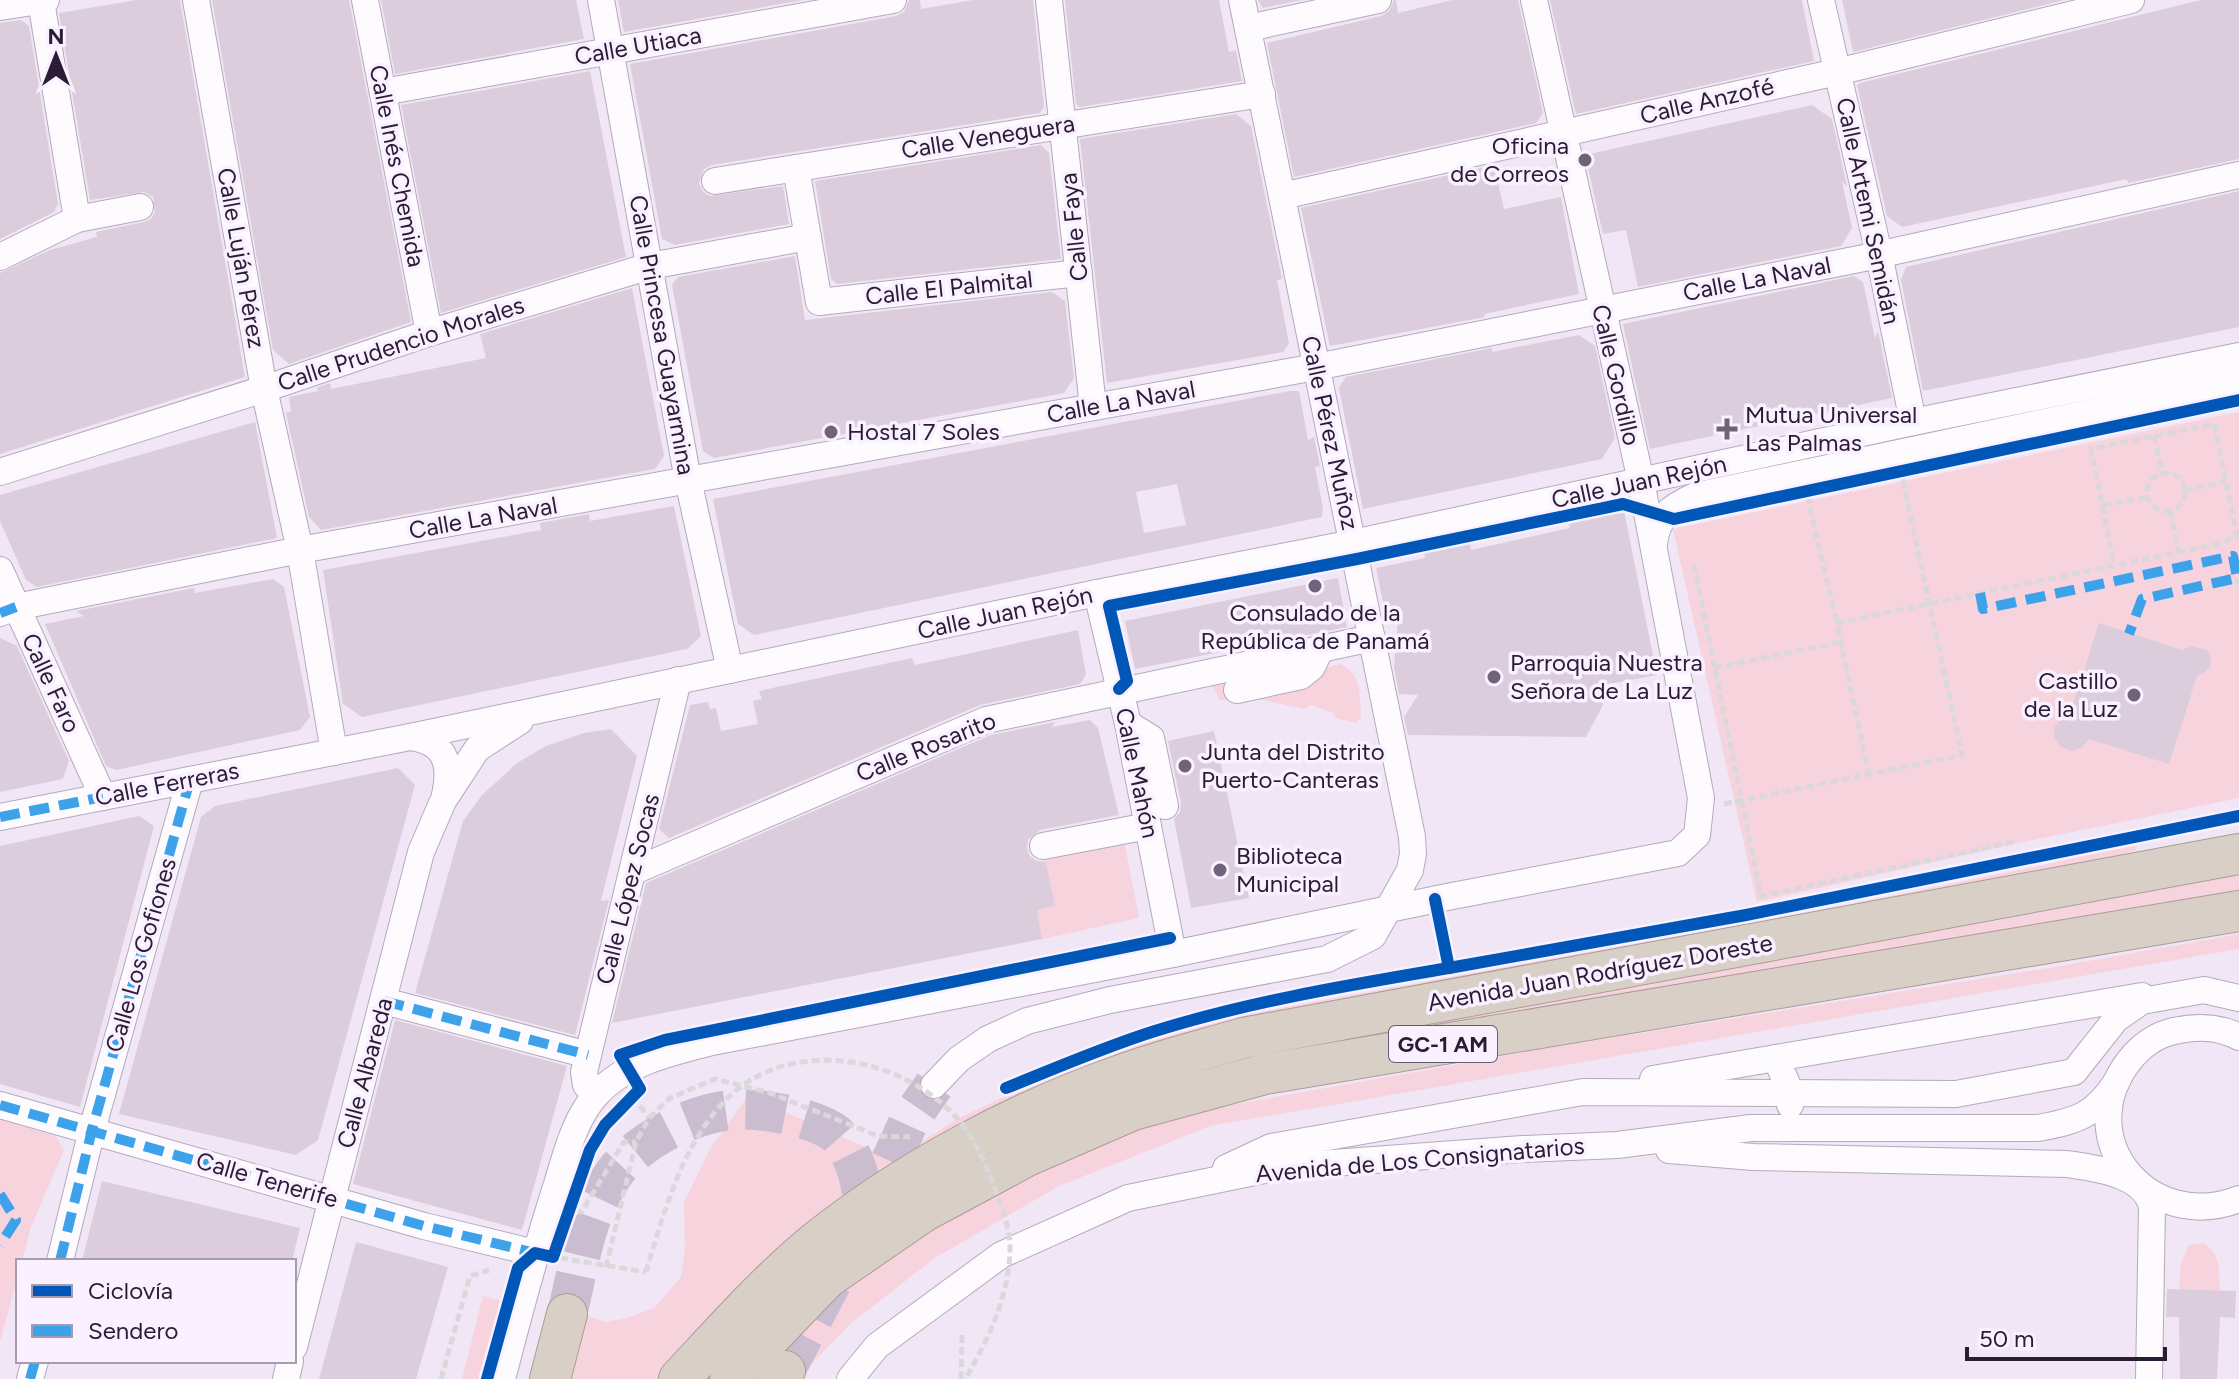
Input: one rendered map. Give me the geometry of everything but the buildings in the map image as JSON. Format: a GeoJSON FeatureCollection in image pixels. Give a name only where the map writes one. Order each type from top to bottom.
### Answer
{"type":"FeatureCollection","features":[{"type":"Feature","properties":{"kind":"highway"},"geometry":{"type":"LineString","coordinates":[[2089,883],[2193,845],[2239,834]]}},
{"type":"Feature","properties":{"kind":"highway","name":"Avenida Juan Rodríguez Doreste"},"geometry":{"type":"LineString","coordinates":[[679,1379],[733,1321],[817,1242],[910,1176],[1010,1121],[1121,1075],[1243,1038],[2239,854]]}},
{"type":"Feature","properties":{"kind":"highway","name":"Avenida Juan Rodríguez Doreste"},"geometry":{"type":"LineString","coordinates":[[730,1379],[827,1278],[923,1212],[1027,1156],[1133,1110],[1265,1074],[2239,911]]}},
{"type":"Feature","properties":{"kind":"highway"},"geometry":{"type":"LineString","coordinates":[[550,1379],[567,1314]]}},
{"type":"Feature","properties":{"kind":"street"},"geometry":{"type":"LineString","coordinates":[[0,7],[44,0],[77,219]]}},
{"type":"Feature","properties":{"kind":"street","name":"Calle Luján Pérez"},"geometry":{"type":"LineString","coordinates":[[196,0],[264,389],[300,550],[334,752]]}},
{"type":"Feature","properties":{"kind":"street","name":"Calle Inés Chemida"},"geometry":{"type":"LineString","coordinates":[[365,0],[429,333]]}},
{"type":"Feature","properties":{"kind":"street","name":"Calle Princesa Guayarmina"},"geometry":{"type":"LineString","coordinates":[[601,0],[688,480],[730,670]]}},
{"type":"Feature","properties":{"kind":"street","name":"Calle Utiaca"},"geometry":{"type":"LineString","coordinates":[[383,92],[893,0]]}},
{"type":"Feature","properties":{"kind":"street","name":"Calle Faya"},"geometry":{"type":"LineString","coordinates":[[1049,0],[1093,407]]}},
{"type":"Feature","properties":{"kind":"street","name":"Calle Pérez Muñoz"},"geometry":{"type":"LineString","coordinates":[[934,1085],[959,1059],[988,1039],[1027,1021],[1110,1000],[1327,959],[1373,936],[1391,909],[1410,870],[1412,837],[1242,0]]}},
{"type":"Feature","properties":{"kind":"street"},"geometry":{"type":"LineString","coordinates":[[1248,28],[1378,0]]}},
{"type":"Feature","properties":{"kind":"street","name":"Calle Gordillo"},"geometry":{"type":"LineString","coordinates":[[1391,909],[1678,853],[1697,835],[1712,801],[1653,551],[1641,481],[1534,0]]}},
{"type":"Feature","properties":{"kind":"street","name":"Calle Artemi Semidán"},"geometry":{"type":"LineString","coordinates":[[1821,0],[1879,254],[1913,422]]}},
{"type":"Feature","properties":{"kind":"street","name":"Calle Anzofé"},"geometry":{"type":"LineString","coordinates":[[1282,196],[1837,72],[2131,0]]}},
{"type":"Feature","properties":{"kind":"street","name":"Calle Veneguera"},"geometry":{"type":"LineString","coordinates":[[715,181],[1262,94]]}},
{"type":"Feature","properties":{"kind":"street"},"geometry":{"type":"LineString","coordinates":[[796,168],[808,237]]}},
{"type":"Feature","properties":{"kind":"street","name":"Calle La Naval"},"geometry":{"type":"LineString","coordinates":[[8,610],[300,550],[1316,367],[1879,254],[2239,175]]}},
{"type":"Feature","properties":{"kind":"street"},"geometry":{"type":"LineString","coordinates":[[0,257],[77,219],[140,207]]}},
{"type":"Feature","properties":{"kind":"street","name":"Calle Prudencio Morales"},"geometry":{"type":"LineString","coordinates":[[0,472],[264,389],[429,333],[650,266],[808,237]]}},
{"type":"Feature","properties":{"kind":"street","name":"Calle El Palmital"},"geometry":{"type":"LineString","coordinates":[[808,237],[819,302],[1079,273]]}},
{"type":"Feature","properties":{"kind":"street","name":"Calle Juan Rejón"},"geometry":{"type":"LineString","coordinates":[[334,752],[1097,593],[1353,543],[1913,422],[2239,356]]}},
{"type":"Feature","properties":{"kind":"street","name":"Calle Juan Rejón"},"geometry":{"type":"LineString","coordinates":[[1653,551],[1656,528],[1662,516],[1695,496],[2239,381]]}},
{"type":"Feature","properties":{"kind":"street","name":"Calle Faro"},"geometry":{"type":"LineString","coordinates":[[0,570],[8,610],[103,797]]}},
{"type":"Feature","properties":{"kind":"street","name":"Calle Mahón"},"geometry":{"type":"LineString","coordinates":[[1097,593],[1128,724],[1173,954]]}},
{"type":"Feature","properties":{"kind":"street","name":"Calle Rosarito"},"geometry":{"type":"LineString","coordinates":[[634,871],[986,720],[1119,689],[1372,638]]}},
{"type":"Feature","properties":{"kind":"street"},"geometry":{"type":"LineString","coordinates":[[1237,690],[1301,676],[1312,667],[1321,648]]}},
{"type":"Feature","properties":{"kind":"street","name":"Calle López Socas"},"geometry":{"type":"LineString","coordinates":[[596,1095],[586,1085],[584,1072],[678,680]]}},
{"type":"Feature","properties":{"kind":"street","name":"Calle Albareda"},"geometry":{"type":"LineString","coordinates":[[296,1339],[421,852],[443,801],[477,749],[500,731],[544,707]]}},
{"type":"Feature","properties":{"kind":"street"},"geometry":{"type":"LineString","coordinates":[[1128,724],[1151,738],[1165,806]]}},
{"type":"Feature","properties":{"kind":"street","name":"Calle Albareda"},"geometry":{"type":"LineString","coordinates":[[410,737],[434,743],[445,759],[447,784],[443,801]]}},
{"type":"Feature","properties":{"kind":"street","name":"Calle Ferreras"},"geometry":{"type":"LineString","coordinates":[[0,817],[334,752]]}},
{"type":"Feature","properties":{"kind":"street","name":"Calle Los Gofiones"},"geometry":{"type":"LineString","coordinates":[[60,1259],[92,1130],[190,780]]}},
{"type":"Feature","properties":{"kind":"street"},"geometry":{"type":"LineString","coordinates":[[1043,846],[1148,826]]}},
{"type":"Feature","properties":{"kind":"street"},"geometry":{"type":"LineString","coordinates":[[502,1379],[544,1255],[567,1152],[581,1118],[596,1095],[634,1085],[661,1055],[712,1042],[1391,909],[1435,898],[1460,879],[1560,860]]}},
{"type":"Feature","properties":{"kind":"street"},"geometry":{"type":"LineString","coordinates":[[1186,1186],[1271,1147],[2239,980]]}},
{"type":"Feature","properties":{"kind":"street"},"geometry":{"type":"LineString","coordinates":[[1583,1092],[1956,1094],[2074,1072],[2116,1019],[2142,1001],[2204,990],[2239,998]]}},
{"type":"Feature","properties":{"kind":"street"},"geometry":{"type":"LineString","coordinates":[[384,1001],[588,1055]]}},
{"type":"Feature","properties":{"kind":"street","name":"Avenida de Los Consignatarios"},"geometry":{"type":"LineString","coordinates":[[850,1379],[877,1346],[1001,1255],[1128,1198],[1279,1167],[1617,1145],[1751,1128],[2038,1128],[2074,1122],[2093,1110],[2107,1097],[2138,1050],[2164,1033],[2195,1027],[2225,1030],[2239,1037]]}},
{"type":"Feature","properties":{"kind":"street"},"geometry":{"type":"LineString","coordinates":[[1776,1058],[1790,1091],[1790,1129]]}},
{"type":"Feature","properties":{"kind":"street"},"geometry":{"type":"LineString","coordinates":[[2117,1081],[2109,1104],[2110,1135],[2116,1155],[2126,1172],[2144,1189],[2152,1207],[2149,1379]]}},
{"type":"Feature","properties":{"kind":"street","name":"Calle Tenerife"},"geometry":{"type":"LineString","coordinates":[[0,1105],[424,1226],[544,1255]]}},
{"type":"Feature","properties":{"kind":"street","name":"Avenida de Los Consignatarios"},"geometry":{"type":"LineString","coordinates":[[1617,1145],[1753,1157],[2067,1164],[2108,1172],[2177,1206],[2208,1208],[2239,1199]]}},
{"type":"Feature","properties":{"kind":"street"},"geometry":{"type":"LineString","coordinates":[[839,1379],[877,1346]]}},
{"type":"Feature","properties":{"kind":"path"},"geometry":{"type":"LineString","coordinates":[[1837,623],[2218,544],[2238,536],[2214,424],[2091,449],[2114,565]]}},
{"type":"Feature","properties":{"kind":"path"},"geometry":{"type":"LineString","coordinates":[[2154,436],[2163,473]]}},
{"type":"Feature","properties":{"kind":"path"},"geometry":{"type":"LineString","coordinates":[[2163,473],[2180,479],[2185,490],[2182,502],[2170,511],[2155,507],[2148,497],[2152,479],[2163,473]]}},
{"type":"Feature","properties":{"kind":"path"},"geometry":{"type":"LineString","coordinates":[[1712,801],[1740,801],[1962,755],[1903,476],[1889,474]]}},
{"type":"Feature","properties":{"kind":"path"},"geometry":{"type":"LineString","coordinates":[[2185,490],[2225,482]]}},
{"type":"Feature","properties":{"kind":"path"},"geometry":{"type":"LineString","coordinates":[[1828,487],[1802,497],[1837,623],[1869,776]]}},
{"type":"Feature","properties":{"kind":"path"},"geometry":{"type":"LineString","coordinates":[[2103,505],[2148,497]]}},
{"type":"Feature","properties":{"kind":"path"},"geometry":{"type":"LineString","coordinates":[[2170,511],[2179,552]]}},
{"type":"Feature","properties":{"kind":"path"},"geometry":{"type":"LineString","coordinates":[[1694,565],[1761,896],[2013,842]]}},
{"type":"Feature","properties":{"kind":"path"},"geometry":{"type":"LineString","coordinates":[[2237,578],[2239,585]]}},
{"type":"Feature","properties":{"kind":"path"},"geometry":{"type":"LineString","coordinates":[[1714,668],[1841,642]]}},
{"type":"Feature","properties":{"kind":"path"},"geometry":{"type":"LineString","coordinates":[[441,1379],[470,1276],[544,1255],[646,1272],[681,1170],[706,1124],[735,1092],[774,1069],[799,1061],[863,1064],[886,1071],[929,1095],[952,1113],[967,1131],[992,1180],[1007,1225],[1009,1266],[993,1324],[963,1379]]}},
{"type":"Feature","properties":{"kind":"path"},"geometry":{"type":"LineString","coordinates":[[606,1267],[636,1142],[649,1118],[670,1098],[715,1079],[770,1093],[878,1136],[916,1137]]}},
{"type":"Feature","properties":{"kind":"path"},"geometry":{"type":"LineString","coordinates":[[634,1085],[649,1118]]}},
{"type":"Feature","properties":{"kind":"path"},"geometry":{"type":"LineString","coordinates":[[940,1122],[965,1107]]}},
{"type":"Feature","properties":{"kind":"path"},"geometry":{"type":"LineString","coordinates":[[566,1216],[582,1211],[624,1142],[636,1142]]}},
{"type":"Feature","properties":{"kind":"path"},"geometry":{"type":"LineString","coordinates":[[962,1334],[963,1379]]}},
{"type":"Feature","properties":{"kind":"shaded area"},"geometry":{"type":"Polygon","coordinates":[[[2239,412],[2239,798],[2018,843],[1757,902],[1673,529],[2239,412]]]}},
{"type":"Feature","properties":{"kind":"shaded area"},"geometry":{"type":"Polygon","coordinates":[[[1340,664],[1352,673],[1358,686],[1361,717],[1356,723],[1336,718],[1333,713],[1311,705],[1305,709],[1258,699],[1220,700],[1211,684],[1225,681],[1228,697],[1340,664]]]}},
{"type":"Feature","properties":{"kind":"shaded area"},"geometry":{"type":"Polygon","coordinates":[[[1124,841],[1139,918],[1042,939],[1037,910],[1055,906],[1045,857],[1124,841]]]}},
{"type":"Feature","properties":{"kind":"shaded area"},"geometry":{"type":"Polygon","coordinates":[[[2135,845],[2137,850],[2077,868],[1247,1024],[660,1379],[563,1379],[581,1314],[606,1322],[627,1318],[654,1308],[681,1277],[685,1250],[684,1202],[710,1149],[748,1096],[877,1152],[908,1150],[959,1118],[1019,1090],[1128,1047],[1241,1015],[1822,910],[2135,845]]]}},
{"type":"Feature","properties":{"kind":"shaded area"},"geometry":{"type":"Polygon","coordinates":[[[2239,874],[2239,892],[1317,1048],[1141,1093],[1022,1141],[907,1206],[802,1287],[755,1331],[712,1379],[696,1379],[797,1280],[852,1235],[909,1195],[969,1158],[1032,1126],[1097,1098],[1164,1075],[1239,1055],[1366,1029],[2000,920],[2239,874]]]}},
{"type":"Feature","properties":{"kind":"shaded area"},"geometry":{"type":"Polygon","coordinates":[[[2239,934],[2239,949],[1210,1126],[1059,1186],[935,1258],[851,1323],[802,1374],[773,1353],[854,1281],[979,1193],[1077,1149],[1198,1111],[1548,1048],[2055,967],[2239,934]]]}},
{"type":"Feature","properties":{"kind":"shaded area"},"geometry":{"type":"Polygon","coordinates":[[[0,1111],[49,1125],[64,1150],[31,1227],[23,1259],[16,1259],[16,1282],[0,1342],[0,1111]]]}},
{"type":"Feature","properties":{"kind":"shaded area"},"geometry":{"type":"Polygon","coordinates":[[[2203,1243],[2216,1258],[2220,1291],[2179,1290],[2181,1263],[2189,1245],[2203,1243]]]}},
{"type":"Feature","properties":{"kind":"shaded area"},"geometry":{"type":"Polygon","coordinates":[[[483,1296],[502,1301],[481,1379],[462,1379],[483,1296]]]}},
{"type":"Feature","properties":{"kind":"tunnel"},"geometry":{"type":"LineString","coordinates":[[866,1216],[909,1121],[934,1085]]}},
{"type":"Feature","properties":{"kind":"tunnel"},"geometry":{"type":"LineString","coordinates":[[567,1314],[590,1222],[615,1172],[638,1149],[667,1130],[716,1112],[748,1110],[797,1117],[836,1134],[851,1156],[862,1192],[856,1236]]}},
{"type":"Feature","properties":{"kind":"tunnel"},"geometry":{"type":"LineString","coordinates":[[785,1371],[835,1276]]}},
{"type":"Feature","properties":{"kind":"marked path"},"geometry":{"type":"LineString","coordinates":[[1980,593],[1983,609],[2233,556],[2237,578],[2142,599],[2129,634]]}},
{"type":"Feature","properties":{"kind":"marked path"},"geometry":{"type":"LineString","coordinates":[[0,613],[16,607]]}},
{"type":"Feature","properties":{"kind":"marked path"},"geometry":{"type":"LineString","coordinates":[[60,1259],[92,1130],[190,780]]}},
{"type":"Feature","properties":{"kind":"marked path"},"geometry":{"type":"LineString","coordinates":[[0,817],[103,797]]}},
{"type":"Feature","properties":{"kind":"marked path"},"geometry":{"type":"LineString","coordinates":[[384,1001],[588,1055]]}},
{"type":"Feature","properties":{"kind":"marked path"},"geometry":{"type":"LineString","coordinates":[[0,1105],[424,1226],[535,1253]]}},
{"type":"Feature","properties":{"kind":"marked path"},"geometry":{"type":"LineString","coordinates":[[0,1194],[16,1220],[0,1245]]}},
{"type":"Feature","properties":{"kind":"marked path"},"geometry":{"type":"LineString","coordinates":[[30,1379],[34,1363]]}},
{"type":"Feature","properties":{"kind":"cycle path"},"geometry":{"type":"LineString","coordinates":[[1119,689],[1127,681],[1109,606],[1623,504],[1674,519],[2239,400]]}},
{"type":"Feature","properties":{"kind":"cycle path"},"geometry":{"type":"LineString","coordinates":[[1435,899],[1449,968],[1746,915],[2239,816]]}},
{"type":"Feature","properties":{"kind":"cycle path"},"geometry":{"type":"LineString","coordinates":[[487,1379],[518,1268],[535,1253],[553,1257],[590,1150],[605,1125],[640,1089],[620,1055],[665,1040],[1170,938]]}},
{"type":"Feature","properties":{"kind":"cycle path"},"geometry":{"type":"LineString","coordinates":[[1006,1088],[1117,1044],[1191,1020],[1301,995],[1449,968]]}},
{"type":"Feature","properties":{"kind":"place","name":"Oficina de Correos"},"geometry":{"type":"Point","coordinates":[1585,160]}},
{"type":"Feature","properties":{"kind":"place","name":"Mutua Universal Las Palmas"},"geometry":{"type":"Point","coordinates":[1727,429]}},
{"type":"Feature","properties":{"kind":"place","name":"Hostal 7 Soles"},"geometry":{"type":"Point","coordinates":[831,432]}},
{"type":"Feature","properties":{"kind":"place","name":"Consulado de la República de Panamá"},"geometry":{"type":"Point","coordinates":[1315,586]}},
{"type":"Feature","properties":{"kind":"place","name":"Parroquia Nuestra Señora de La Luz"},"geometry":{"type":"Point","coordinates":[1494,677]}},
{"type":"Feature","properties":{"kind":"place","name":"Castillo de la Luz"},"geometry":{"type":"Point","coordinates":[2134,695]}},
{"type":"Feature","properties":{"kind":"place","name":"Junta del Distrito Puerto-Canteras"},"geometry":{"type":"Point","coordinates":[1185,766]}},
{"type":"Feature","properties":{"kind":"place","name":"Biblioteca Municipal"},"geometry":{"type":"Point","coordinates":[1220,870]}}]}
